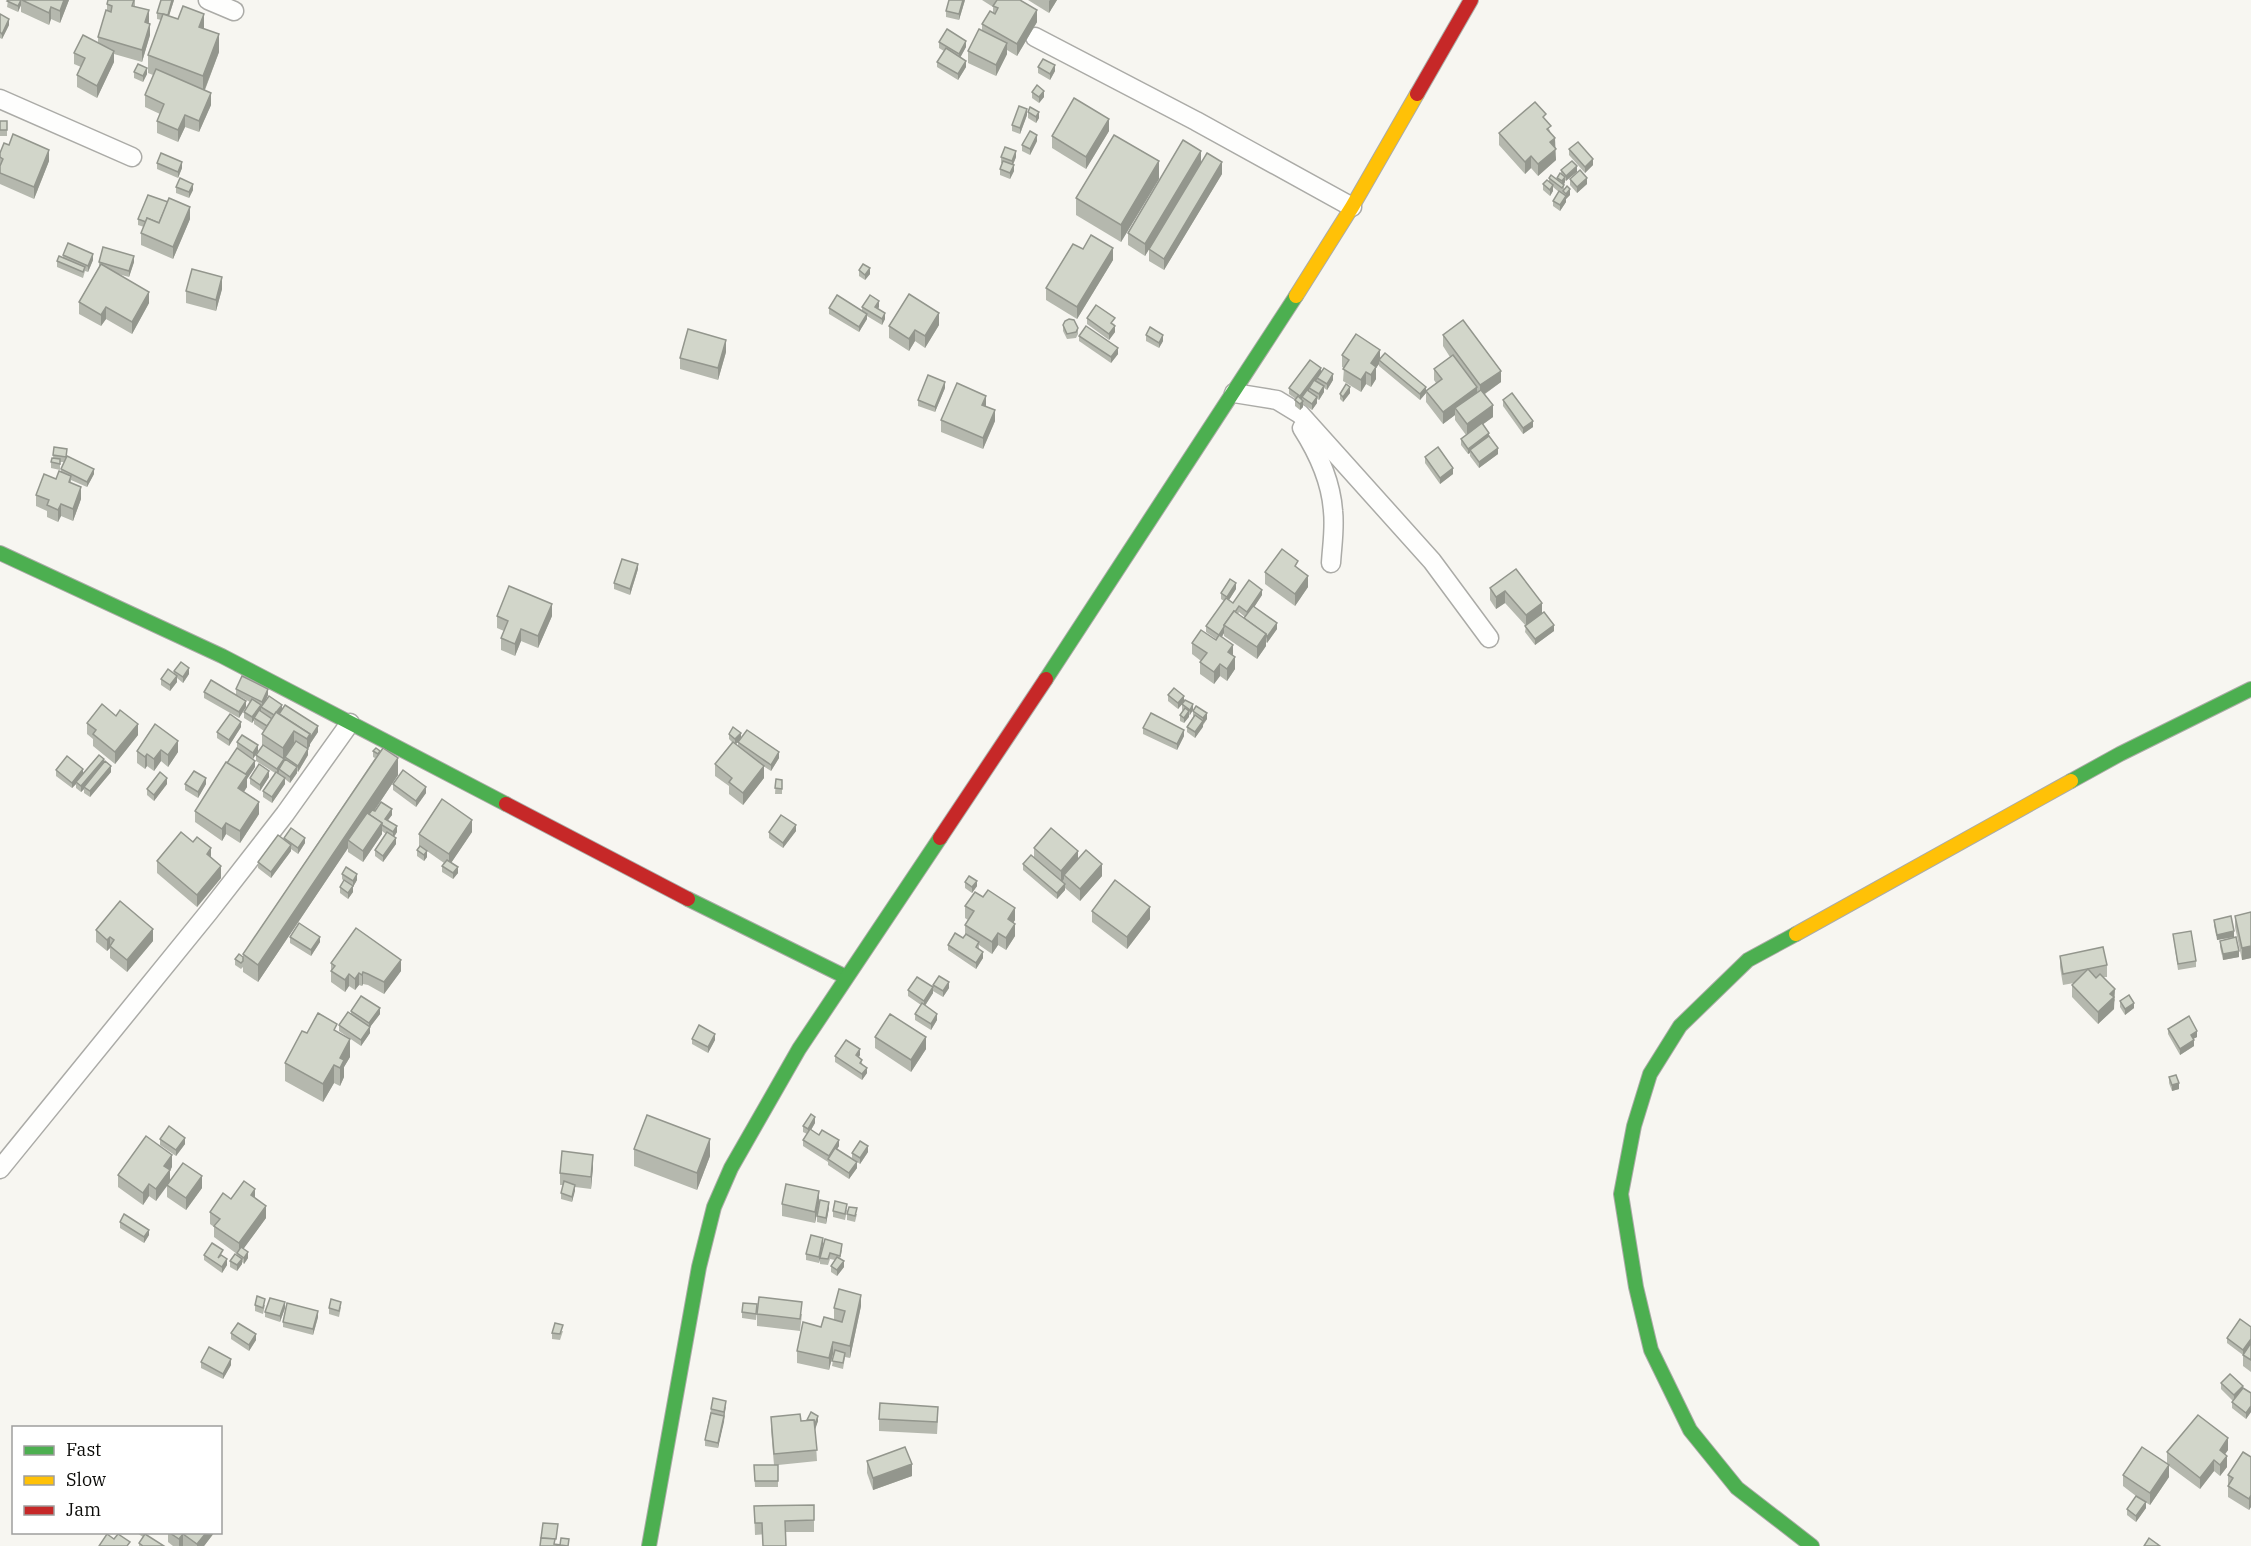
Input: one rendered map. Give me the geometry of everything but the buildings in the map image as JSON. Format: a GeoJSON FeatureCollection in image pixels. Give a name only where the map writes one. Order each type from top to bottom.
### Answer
{"type":"FeatureCollection","features":[{"type":"Feature","properties":{"kind":"street"},"geometry":{"type":"LineString","coordinates":[[208,0],[234,11]]}},
{"type":"Feature","properties":{"kind":"street"},"geometry":{"type":"LineString","coordinates":[[649,1546],[699,1267],[714,1207],[731,1168],[799,1049],[1066,650],[1352,207],[1471,0]]}},
{"type":"Feature","properties":{"kind":"street"},"geometry":{"type":"LineString","coordinates":[[1035,37],[1196,121],[1352,207]]}},
{"type":"Feature","properties":{"kind":"street"},"geometry":{"type":"LineString","coordinates":[[0,99],[132,156]]}},
{"type":"Feature","properties":{"kind":"street"},"geometry":{"type":"LineString","coordinates":[[1234,393],[1276,400],[1300,414],[1432,561],[1489,638]]}},
{"type":"Feature","properties":{"kind":"street"},"geometry":{"type":"LineString","coordinates":[[1276,400],[1297,420],[1326,474],[1334,511],[1331,562]]}},
{"type":"Feature","properties":{"kind":"street"},"geometry":{"type":"LineString","coordinates":[[0,553],[222,656],[671,890],[846,977]]}},
{"type":"Feature","properties":{"kind":"street"},"geometry":{"type":"LineString","coordinates":[[1812,1546],[1737,1488],[1690,1430],[1651,1350],[1636,1287],[1622,1194],[1634,1126],[1650,1074],[1680,1026],[1748,960],[2120,754],[2251,689]]}},
{"type":"Feature","properties":{"kind":"street"},"geometry":{"type":"LineString","coordinates":[[0,1169],[215,904],[285,814],[350,723]]}},
{"type":"Feature","properties":{"kind":"traffic: fast"},"geometry":{"type":"LineString","coordinates":[[1046,679],[1296,296]]}},
{"type":"Feature","properties":{"kind":"traffic: fast"},"geometry":{"type":"LineString","coordinates":[[0,553],[222,656],[506,804]]}},
{"type":"Feature","properties":{"kind":"traffic: fast"},"geometry":{"type":"LineString","coordinates":[[2071,781],[2251,689]]}},
{"type":"Feature","properties":{"kind":"traffic: fast"},"geometry":{"type":"LineString","coordinates":[[649,1546],[699,1267],[714,1207],[731,1168],[799,1049],[940,838]]}},
{"type":"Feature","properties":{"kind":"traffic: fast"},"geometry":{"type":"LineString","coordinates":[[688,899],[846,977]]}},
{"type":"Feature","properties":{"kind":"traffic: fast"},"geometry":{"type":"LineString","coordinates":[[1796,934],[1748,960],[1680,1026],[1650,1074],[1634,1126],[1621,1194],[1636,1287],[1651,1350],[1690,1430],[1737,1488],[1812,1546]]}},
{"type":"Feature","properties":{"kind":"traffic: slow"},"geometry":{"type":"LineString","coordinates":[[1296,296],[1352,207],[1417,94]]}},
{"type":"Feature","properties":{"kind":"traffic: slow"},"geometry":{"type":"LineString","coordinates":[[1796,934],[2071,781]]}},
{"type":"Feature","properties":{"kind":"traffic: jam"},"geometry":{"type":"LineString","coordinates":[[1417,94],[1471,0]]}},
{"type":"Feature","properties":{"kind":"traffic: jam"},"geometry":{"type":"LineString","coordinates":[[940,838],[1046,679]]}},
{"type":"Feature","properties":{"kind":"traffic: jam"},"geometry":{"type":"LineString","coordinates":[[506,804],[688,899]]}}]}
